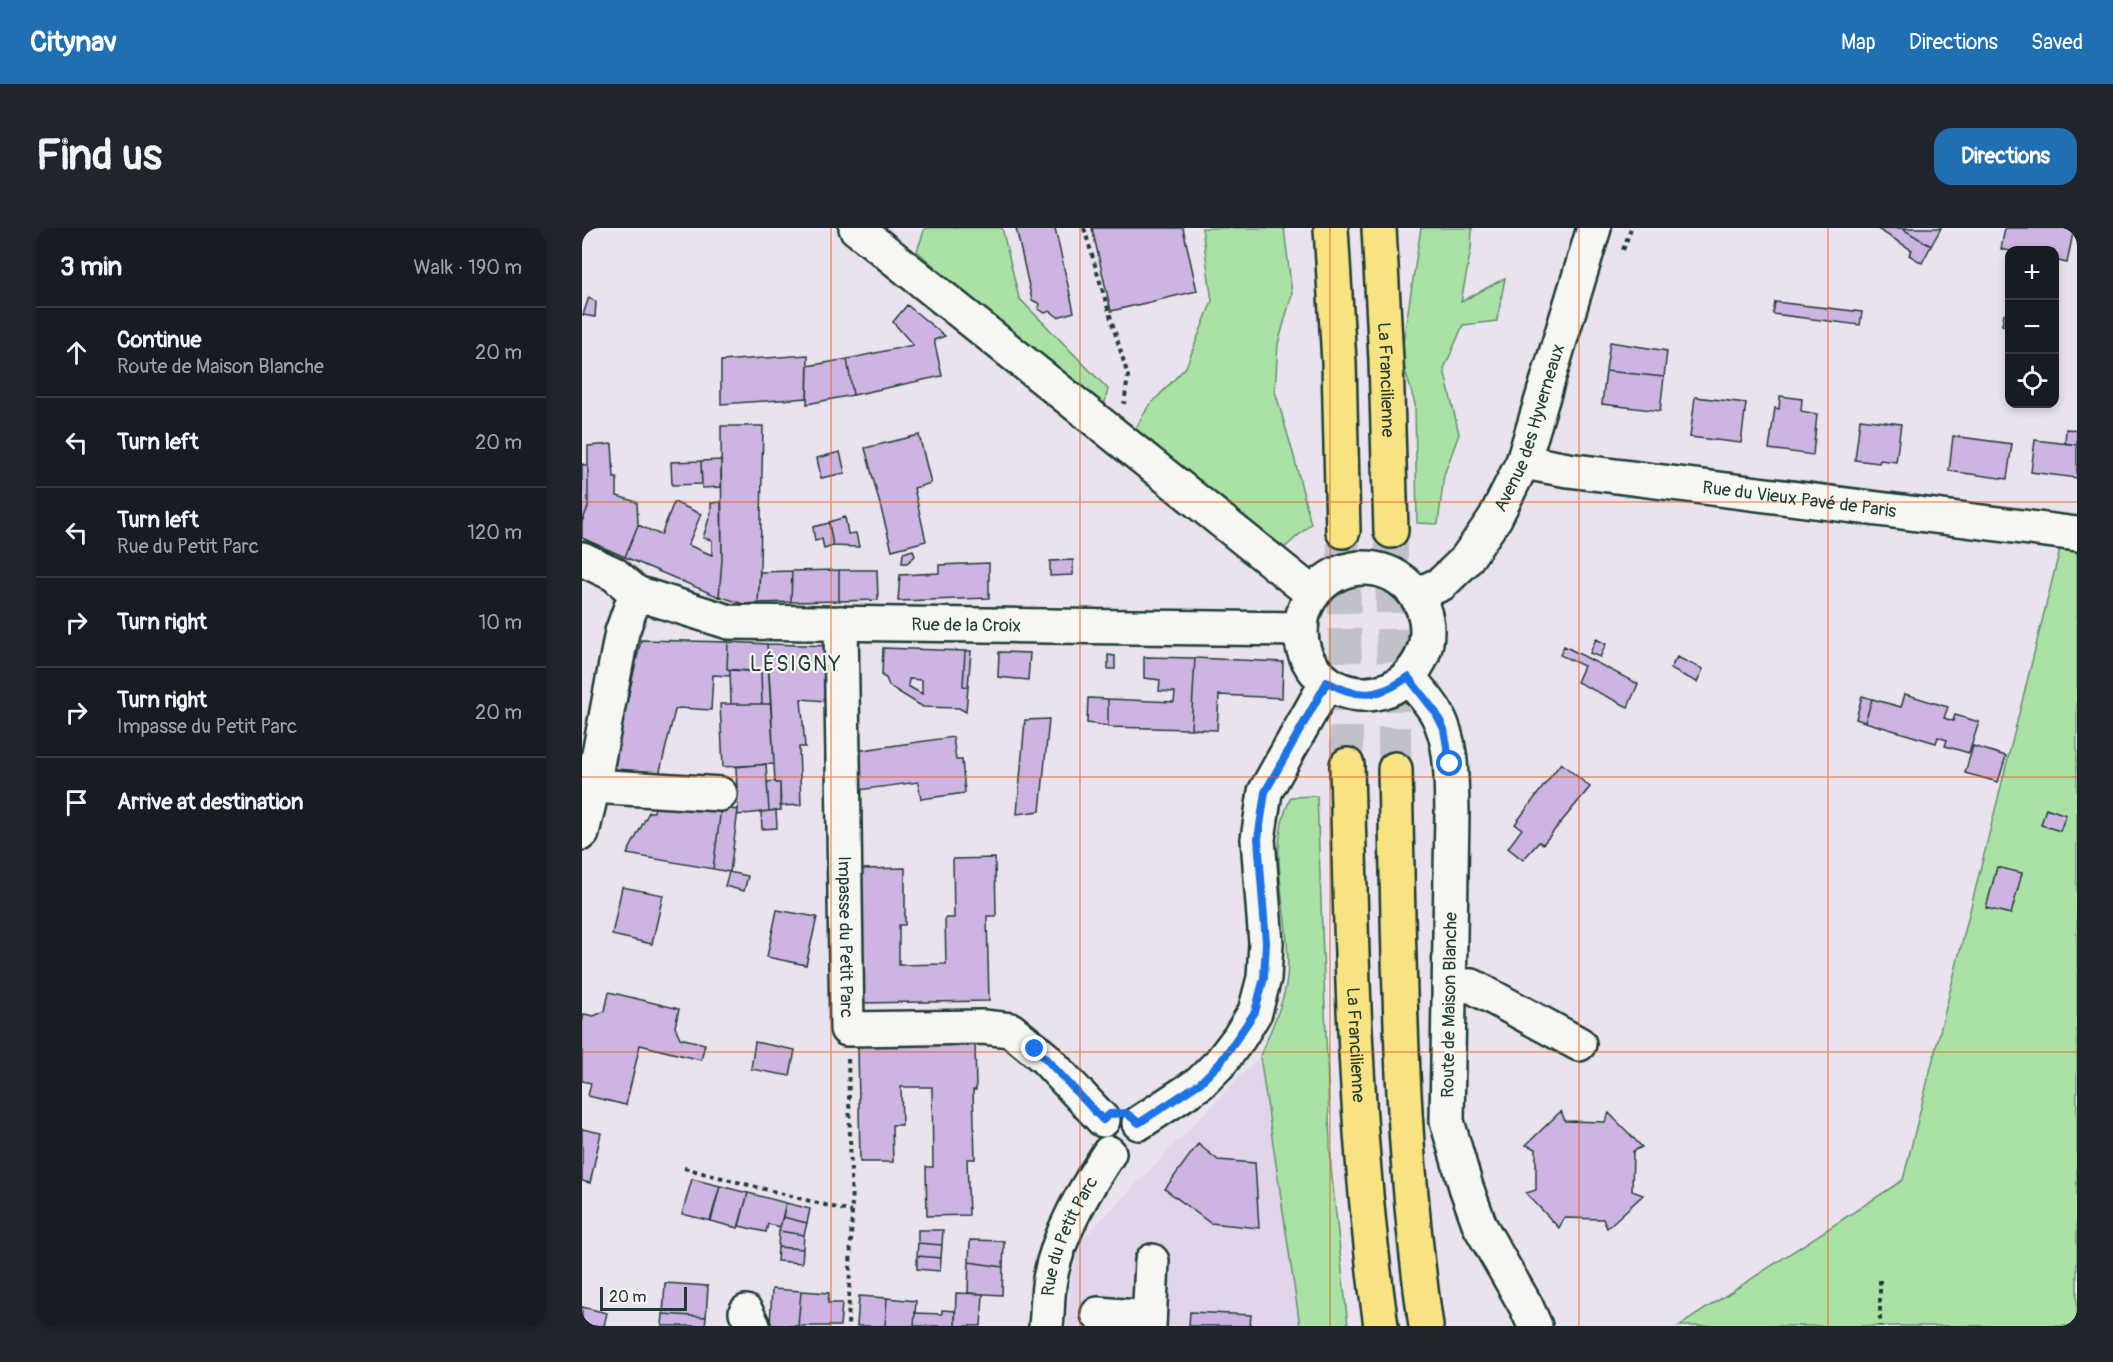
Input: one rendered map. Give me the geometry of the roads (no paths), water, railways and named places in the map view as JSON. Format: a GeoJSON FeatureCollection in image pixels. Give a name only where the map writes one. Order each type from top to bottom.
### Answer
{"type":"FeatureCollection","features":[{"type":"Feature","properties":{"kind":"highway"},"geometry":{"type":"LineString","coordinates":[[1331,228],[1339,362],[1343,531]]}},
{"type":"Feature","properties":{"kind":"highway","name":"La Francilienne"},"geometry":{"type":"LineString","coordinates":[[1379,228],[1391,531]]}},
{"type":"Feature","properties":{"kind":"highway","name":"La Francilienne"},"geometry":{"type":"LineString","coordinates":[[1347,765],[1350,922],[1359,1094],[1374,1273],[1381,1326]]}},
{"type":"Feature","properties":{"kind":"highway"},"geometry":{"type":"LineString","coordinates":[[1395,769],[1403,1089],[1418,1270],[1426,1326]]}},
{"type":"Feature","properties":{"kind":"street"},"geometry":{"type":"LineString","coordinates":[[856,228],[1313,594]]}},
{"type":"Feature","properties":{"kind":"street","name":"Avenue des Hyverneaux"},"geometry":{"type":"LineString","coordinates":[[1416,595],[1442,584],[1465,561],[1495,518],[1523,462],[1594,228]]}},
{"type":"Feature","properties":{"kind":"street","name":"Rue du Vieux Pavé de Paris"},"geometry":{"type":"LineString","coordinates":[[1523,462],[1568,470],[2077,534]]}},
{"type":"Feature","properties":{"kind":"street"},"geometry":{"type":"LineString","coordinates":[[582,559],[614,574],[636,593],[622,632],[582,833]]}},
{"type":"Feature","properties":{"kind":"street"},"geometry":{"type":"LineString","coordinates":[[1365,568],[1384,571],[1402,581],[1416,595],[1425,611],[1428,628],[1426,646],[1419,663],[1408,677],[1394,687],[1377,693],[1360,695],[1342,691],[1327,682],[1312,668],[1304,649],[1301,629],[1304,611],[1313,594],[1327,580],[1345,571],[1365,568]]}},
{"type":"Feature","properties":{"kind":"street","name":"Rue de la Croix"},"geometry":{"type":"LineString","coordinates":[[636,593],[729,622],[1301,629]]}},
{"type":"Feature","properties":{"kind":"street","name":"Impasse du Petit Parc"},"geometry":{"type":"LineString","coordinates":[[841,623],[847,1029],[982,1027],[1011,1030],[1045,1058],[1103,1120]]}},
{"type":"Feature","properties":{"kind":"street","name":"Route de Maison Blanche"},"geometry":{"type":"LineString","coordinates":[[1408,677],[1436,713],[1444,729],[1450,764],[1452,812],[1447,1121],[1480,1226],[1535,1326]]}},
{"type":"Feature","properties":{"kind":"street"},"geometry":{"type":"LineString","coordinates":[[1139,1123],[1200,1083],[1220,1063],[1255,1012],[1264,978],[1266,943],[1258,839],[1265,792],[1327,682]]}},
{"type":"Feature","properties":{"kind":"street"},"geometry":{"type":"LineString","coordinates":[[593,786],[720,794]]}},
{"type":"Feature","properties":{"kind":"street"},"geometry":{"type":"LineString","coordinates":[[1449,985],[1472,986],[1579,1044]]}},
{"type":"Feature","properties":{"kind":"street"},"geometry":{"type":"LineString","coordinates":[[1126,1113],[1139,1123],[1141,1133],[1139,1145],[1131,1152],[1120,1155],[1109,1153],[1098,1138],[1103,1120],[1110,1114],[1126,1113]]}},
{"type":"Feature","properties":{"kind":"street","name":"Rue du Petit Parc"},"geometry":{"type":"LineString","coordinates":[[1047,1326],[1050,1279],[1066,1229],[1086,1188],[1109,1153]]}},
{"type":"Feature","properties":{"kind":"street"},"geometry":{"type":"LineString","coordinates":[[1098,1314],[1149,1322],[1152,1261]]}},
{"type":"Feature","properties":{"kind":"tunnel"},"geometry":{"type":"LineString","coordinates":[[1343,531],[1347,765]]}},
{"type":"Feature","properties":{"kind":"tunnel"},"geometry":{"type":"LineString","coordinates":[[1391,531],[1395,769]]}},
{"type":"Feature","properties":{"kind":"district","name":"LÉSIGNY"},"geometry":{"type":"Point","coordinates":[796,664]}}]}
